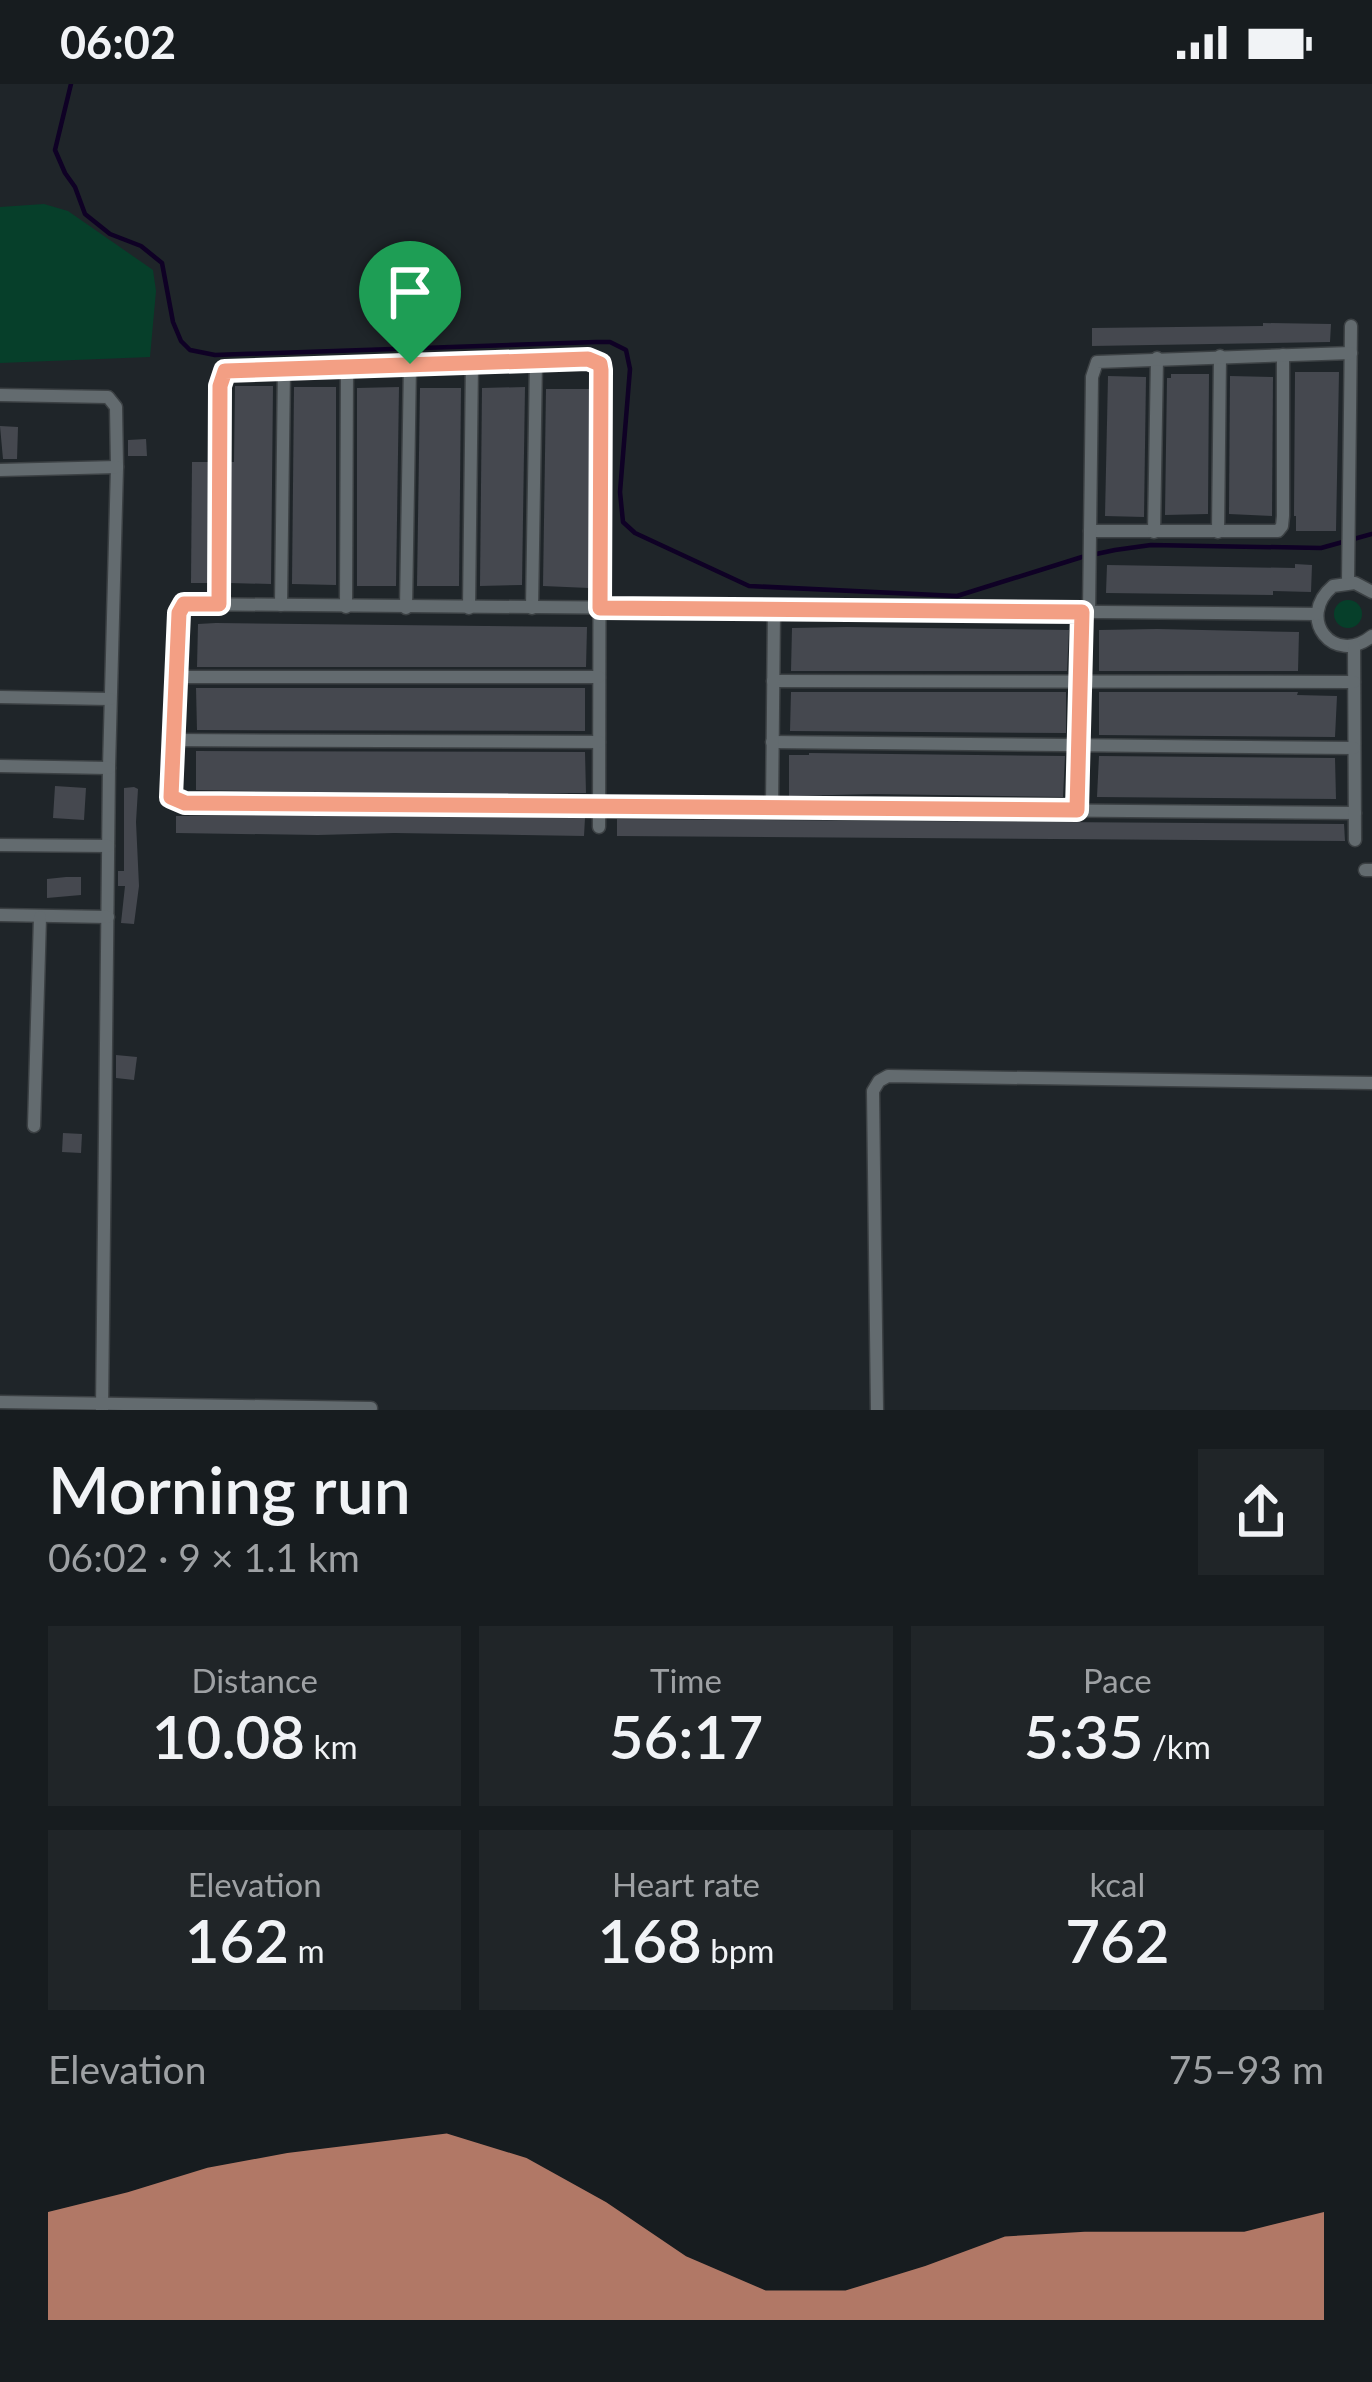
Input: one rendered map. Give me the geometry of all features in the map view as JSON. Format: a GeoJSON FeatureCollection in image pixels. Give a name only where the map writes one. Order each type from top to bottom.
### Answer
{"type":"FeatureCollection","features":[{"type":"Feature","properties":{"kind":"street"},"geometry":{"type":"LineString","coordinates":[[1348,583],[1351,326]]}},
{"type":"Feature","properties":{"kind":"street"},"geometry":{"type":"LineString","coordinates":[[1077,810],[1097,362],[1351,353]]}},
{"type":"Feature","properties":{"kind":"street"},"geometry":{"type":"LineString","coordinates":[[1090,531],[1272,533],[1282,526],[1282,355]]}},
{"type":"Feature","properties":{"kind":"street"},"geometry":{"type":"LineString","coordinates":[[1218,532],[1220,356]]}},
{"type":"Feature","properties":{"kind":"street"},"geometry":{"type":"LineString","coordinates":[[1154,532],[1157,358]]}},
{"type":"Feature","properties":{"kind":"street"},"geometry":{"type":"LineString","coordinates":[[219,604],[221,377],[225,371],[588,359],[600,364],[598,827]]}},
{"type":"Feature","properties":{"kind":"street"},"geometry":{"type":"LineString","coordinates":[[532,608],[536,360]]}},
{"type":"Feature","properties":{"kind":"street"},"geometry":{"type":"LineString","coordinates":[[469,608],[472,362]]}},
{"type":"Feature","properties":{"kind":"street"},"geometry":{"type":"LineString","coordinates":[[406,608],[410,364]]}},
{"type":"Feature","properties":{"kind":"street"},"geometry":{"type":"LineString","coordinates":[[346,608],[347,366]]}},
{"type":"Feature","properties":{"kind":"street"},"geometry":{"type":"LineString","coordinates":[[281,605],[284,368]]}},
{"type":"Feature","properties":{"kind":"street"},"geometry":{"type":"LineString","coordinates":[[0,395],[108,397],[116,407],[102,1407]]}},
{"type":"Feature","properties":{"kind":"street"},"geometry":{"type":"LineString","coordinates":[[0,470],[117,467]]}},
{"type":"Feature","properties":{"kind":"street"},"geometry":{"type":"LineString","coordinates":[[1372,592],[1348,583],[1333,586],[1317,614],[1322,633],[1338,645],[1354,646],[1372,636]]}},
{"type":"Feature","properties":{"kind":"street"},"geometry":{"type":"LineString","coordinates":[[1317,614],[184,604],[177,622],[171,797],[185,803],[1355,813]]}},
{"type":"Feature","properties":{"kind":"street"},"geometry":{"type":"LineString","coordinates":[[772,807],[774,610]]}},
{"type":"Feature","properties":{"kind":"street"},"geometry":{"type":"LineString","coordinates":[[1354,646],[1355,839]]}},
{"type":"Feature","properties":{"kind":"street"},"geometry":{"type":"LineString","coordinates":[[175,677],[599,677]]}},
{"type":"Feature","properties":{"kind":"street"},"geometry":{"type":"LineString","coordinates":[[773,681],[1354,682]]}},
{"type":"Feature","properties":{"kind":"street"},"geometry":{"type":"LineString","coordinates":[[0,697],[110,699]]}},
{"type":"Feature","properties":{"kind":"street"},"geometry":{"type":"LineString","coordinates":[[172,740],[599,742]]}},
{"type":"Feature","properties":{"kind":"street"},"geometry":{"type":"LineString","coordinates":[[772,742],[1354,748]]}},
{"type":"Feature","properties":{"kind":"street"},"geometry":{"type":"LineString","coordinates":[[0,766],[109,768]]}},
{"type":"Feature","properties":{"kind":"street"},"geometry":{"type":"LineString","coordinates":[[0,845],[107,846]]}},
{"type":"Feature","properties":{"kind":"street"},"geometry":{"type":"LineString","coordinates":[[0,916],[108,917]]}},
{"type":"Feature","properties":{"kind":"street"},"geometry":{"type":"LineString","coordinates":[[34,1126],[40,916]]}},
{"type":"Feature","properties":{"kind":"street"},"geometry":{"type":"LineString","coordinates":[[877,1410],[873,1091],[888,1076],[1372,1083]]}},
{"type":"Feature","properties":{"kind":"street"},"geometry":{"type":"LineString","coordinates":[[0,1402],[371,1408]]}},
{"type":"Feature","properties":{"kind":"green space"},"geometry":{"type":"Polygon","coordinates":[[[44,204],[68,211],[153,270],[156,291],[150,357],[0,363],[0,207],[44,204]]]}},
{"type":"Feature","properties":{"kind":"green space"},"geometry":{"type":"Polygon","coordinates":[[[1348,600],[1358,604],[1362,614],[1358,624],[1348,628],[1338,624],[1334,614],[1338,604],[1348,600]]]}},
{"type":"Feature","properties":{"kind":"building"},"geometry":{"type":"Polygon","coordinates":[[[1331,324],[1330,342],[1092,346],[1092,328],[1331,324]]]}},
{"type":"Feature","properties":{"kind":"building"},"geometry":{"type":"Polygon","coordinates":[[[1295,372],[1339,372],[1336,531],[1296,531],[1295,372]]]}},
{"type":"Feature","properties":{"kind":"building"},"geometry":{"type":"Polygon","coordinates":[[[1171,374],[1209,374],[1208,514],[1165,515],[1167,378],[1171,374]]]}},
{"type":"Feature","properties":{"kind":"building"},"geometry":{"type":"Polygon","coordinates":[[[1108,376],[1146,377],[1144,517],[1105,516],[1108,376]]]}},
{"type":"Feature","properties":{"kind":"building"},"geometry":{"type":"Polygon","coordinates":[[[1230,376],[1273,377],[1272,516],[1229,514],[1230,376]]]}},
{"type":"Feature","properties":{"kind":"building"},"geometry":{"type":"Polygon","coordinates":[[[235,386],[273,386],[271,584],[230,583],[235,386]]]}},
{"type":"Feature","properties":{"kind":"building"},"geometry":{"type":"Polygon","coordinates":[[[294,387],[336,387],[336,585],[292,584],[294,387]]]}},
{"type":"Feature","properties":{"kind":"building"},"geometry":{"type":"Polygon","coordinates":[[[399,387],[396,586],[357,586],[357,388],[399,387]]]}},
{"type":"Feature","properties":{"kind":"building"},"geometry":{"type":"Polygon","coordinates":[[[525,387],[522,585],[480,586],[482,388],[525,387]]]}},
{"type":"Feature","properties":{"kind":"building"},"geometry":{"type":"Polygon","coordinates":[[[420,388],[461,388],[459,586],[417,586],[420,388]]]}},
{"type":"Feature","properties":{"kind":"building"},"geometry":{"type":"Polygon","coordinates":[[[546,389],[589,389],[589,588],[543,586],[546,389]]]}},
{"type":"Feature","properties":{"kind":"building"},"geometry":{"type":"Polygon","coordinates":[[[0,426],[18,427],[17,459],[3,459],[0,426]]]}},
{"type":"Feature","properties":{"kind":"building"},"geometry":{"type":"Polygon","coordinates":[[[146,439],[147,456],[128,456],[128,440],[146,439]]]}},
{"type":"Feature","properties":{"kind":"building"},"geometry":{"type":"Polygon","coordinates":[[[192,462],[210,462],[209,583],[191,583],[192,462]]]}},
{"type":"Feature","properties":{"kind":"building"},"geometry":{"type":"Polygon","coordinates":[[[1295,564],[1312,565],[1311,592],[1106,593],[1107,565],[1295,568],[1295,564]]]}},
{"type":"Feature","properties":{"kind":"building"},"geometry":{"type":"Polygon","coordinates":[[[198,624],[587,627],[586,667],[197,667],[198,624]]]}},
{"type":"Feature","properties":{"kind":"building"},"geometry":{"type":"Polygon","coordinates":[[[792,628],[1069,630],[1067,671],[791,671],[792,628]]]}},
{"type":"Feature","properties":{"kind":"building"},"geometry":{"type":"Polygon","coordinates":[[[1099,630],[1299,632],[1298,671],[1099,671],[1099,630]]]}},
{"type":"Feature","properties":{"kind":"building"},"geometry":{"type":"Polygon","coordinates":[[[196,688],[585,688],[585,731],[197,730],[196,688]]]}},
{"type":"Feature","properties":{"kind":"building"},"geometry":{"type":"Polygon","coordinates":[[[791,692],[1066,692],[1066,733],[790,731],[791,692]]]}},
{"type":"Feature","properties":{"kind":"building"},"geometry":{"type":"Polygon","coordinates":[[[1099,692],[1337,696],[1335,737],[1099,735],[1099,692]]]}},
{"type":"Feature","properties":{"kind":"building"},"geometry":{"type":"Polygon","coordinates":[[[196,751],[585,752],[586,793],[196,790],[196,751]]]}},
{"type":"Feature","properties":{"kind":"building"},"geometry":{"type":"Polygon","coordinates":[[[789,755],[1065,756],[1063,797],[789,796],[789,755]]]}},
{"type":"Feature","properties":{"kind":"building"},"geometry":{"type":"Polygon","coordinates":[[[1099,756],[1335,758],[1336,799],[1097,797],[1099,756]]]}},
{"type":"Feature","properties":{"kind":"building"},"geometry":{"type":"Polygon","coordinates":[[[55,786],[86,788],[84,820],[53,818],[55,786]]]}},
{"type":"Feature","properties":{"kind":"building"},"geometry":{"type":"Polygon","coordinates":[[[124,788],[138,789],[139,886],[134,924],[121,923],[125,886],[118,886],[118,871],[124,871],[124,788]]]}},
{"type":"Feature","properties":{"kind":"building"},"geometry":{"type":"Polygon","coordinates":[[[176,816],[585,818],[584,836],[318,835],[176,833],[176,816]]]}},
{"type":"Feature","properties":{"kind":"building"},"geometry":{"type":"Polygon","coordinates":[[[617,819],[1344,824],[1345,841],[617,836],[617,819]]]}},
{"type":"Feature","properties":{"kind":"building"},"geometry":{"type":"Polygon","coordinates":[[[81,877],[81,895],[47,898],[47,879],[81,877]]]}},
{"type":"Feature","properties":{"kind":"building"},"geometry":{"type":"Polygon","coordinates":[[[116,1055],[137,1057],[134,1080],[116,1078],[116,1055]]]}},
{"type":"Feature","properties":{"kind":"building"},"geometry":{"type":"Polygon","coordinates":[[[63,1133],[82,1134],[81,1153],[62,1152],[63,1133]]]}},
{"type":"Feature","properties":{"kind":"waterway"},"geometry":{"type":"LineString","coordinates":[[71,84],[55,150],[65,173],[85,214],[162,263],[173,322],[190,350],[215,355],[610,342],[626,350],[630,369],[620,492],[623,522],[635,533],[749,586],[957,596],[1115,550],[1151,545],[1321,548],[1372,534]]}},
{"type":"Feature","properties":{"kind":"route"},"geometry":{"type":"LineString","coordinates":[[588,359],[600,364],[600,608],[1082,612],[1077,810],[185,803],[171,797],[179,613],[184,604],[219,604],[221,377],[231,370],[410,364],[588,359]]}}]}
